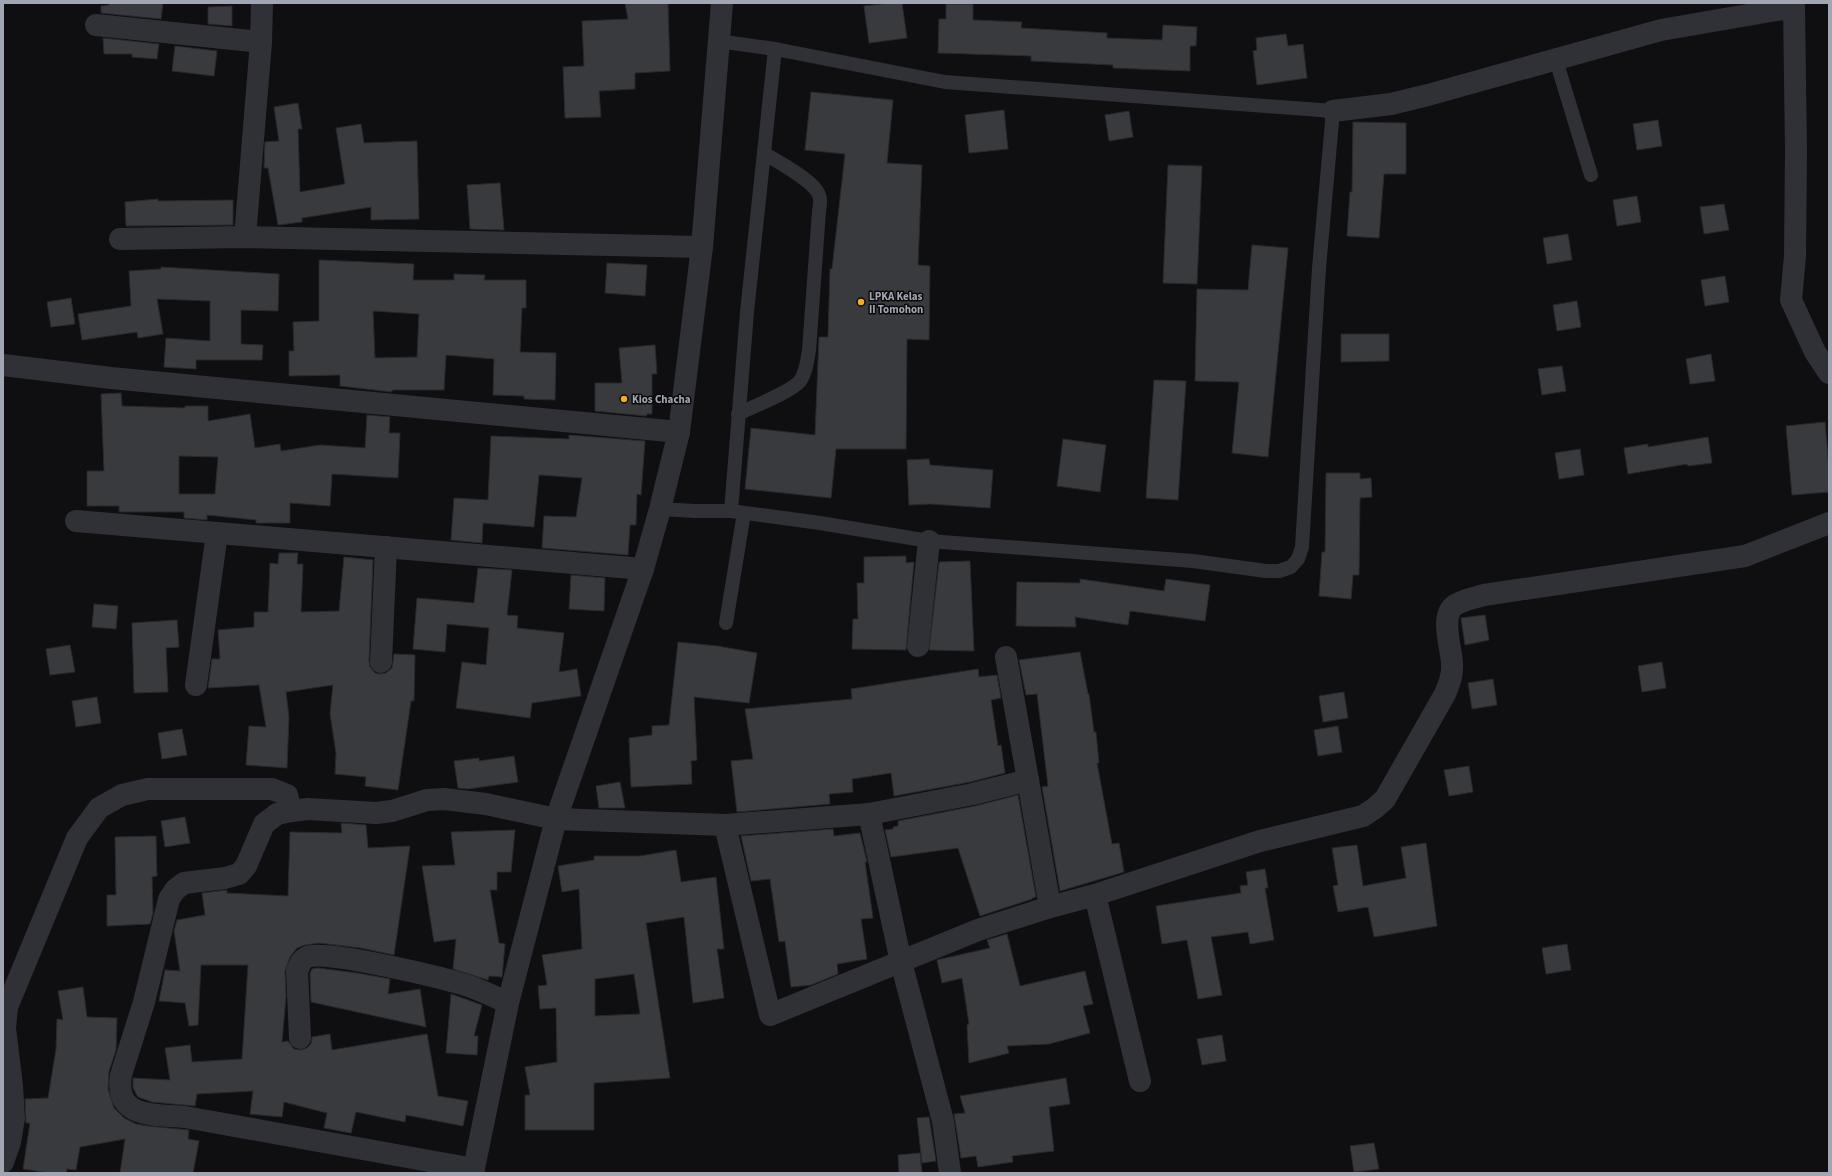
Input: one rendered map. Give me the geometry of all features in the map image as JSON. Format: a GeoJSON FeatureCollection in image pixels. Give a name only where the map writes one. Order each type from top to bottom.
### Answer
{"type":"FeatureCollection","features":[{"type":"Feature","properties":{"kind":"street"},"geometry":{"type":"LineString","coordinates":[[245,237],[261,42],[262,3]]}},
{"type":"Feature","properties":{"kind":"street"},"geometry":{"type":"LineString","coordinates":[[722,3],[702,247],[679,432],[643,569],[556,819],[508,1003],[474,1171],[185,1117],[147,1113],[134,1110],[124,1103],[119,1086],[121,1075],[144,1002],[169,899],[175,890],[184,883],[225,878],[239,874],[246,866],[264,824],[277,814],[308,809],[376,814],[392,811],[427,800],[444,799],[486,804],[556,819],[725,825],[869,814],[973,794],[1028,780]]}},
{"type":"Feature","properties":{"kind":"street"},"geometry":{"type":"LineString","coordinates":[[1333,111],[1391,104],[1661,30],[1795,5],[1795,256],[1791,300],[1815,352],[1829,373]]}},
{"type":"Feature","properties":{"kind":"street"},"geometry":{"type":"LineString","coordinates":[[96,25],[261,42]]}},
{"type":"Feature","properties":{"kind":"street"},"geometry":{"type":"LineString","coordinates":[[120,239],[245,237],[702,247]]}},
{"type":"Feature","properties":{"kind":"street"},"geometry":{"type":"LineString","coordinates":[[3,365],[75,374],[679,432]]}},
{"type":"Feature","properties":{"kind":"street"},"geometry":{"type":"LineString","coordinates":[[76,521],[643,569]]}},
{"type":"Feature","properties":{"kind":"street"},"geometry":{"type":"LineString","coordinates":[[725,825],[770,1015],[978,930],[1050,907],[1095,895],[1260,841],[1363,816],[1375,808],[1385,798],[1445,694],[1450,681],[1452,664],[1447,634],[1449,615],[1453,606],[1484,595],[1745,556],[1829,523]]}},
{"type":"Feature","properties":{"kind":"street"},"geometry":{"type":"LineString","coordinates":[[196,685],[217,533]]}},
{"type":"Feature","properties":{"kind":"street"},"geometry":{"type":"LineString","coordinates":[[918,646],[929,541]]}},
{"type":"Feature","properties":{"kind":"street"},"geometry":{"type":"LineString","coordinates":[[381,662],[386,547]]}},
{"type":"Feature","properties":{"kind":"street"},"geometry":{"type":"LineString","coordinates":[[1006,657],[1050,907]]}},
{"type":"Feature","properties":{"kind":"street"},"geometry":{"type":"LineString","coordinates":[[3,1162],[10,1142],[14,1118],[12,1086],[4,1028],[7,1007],[77,838],[99,808],[122,795],[148,789],[272,789],[287,795],[291,811]]}},
{"type":"Feature","properties":{"kind":"street"},"geometry":{"type":"LineString","coordinates":[[869,814],[901,962],[943,1121],[950,1173]]}},
{"type":"Feature","properties":{"kind":"street"},"geometry":{"type":"LineString","coordinates":[[1095,895],[1140,1081]]}},
{"type":"Feature","properties":{"kind":"street"},"geometry":{"type":"LineString","coordinates":[[300,1038],[297,971],[301,961],[308,956],[317,954],[361,961],[467,986],[508,1003]]}},
{"type":"Feature","properties":{"kind":"lane"},"geometry":{"type":"LineString","coordinates":[[660,509],[738,512],[820,523],[929,541],[1193,561],[1266,571],[1279,571],[1291,567],[1298,559],[1302,547],[1319,268],[1333,111],[945,82],[775,49],[718,41]]}},
{"type":"Feature","properties":{"kind":"lane"},"geometry":{"type":"LineString","coordinates":[[726,623],[738,512],[738,414],[775,49]]}},
{"type":"Feature","properties":{"kind":"lane"},"geometry":{"type":"LineString","coordinates":[[1556,60],[1591,175]]}},
{"type":"Feature","properties":{"kind":"lane"},"geometry":{"type":"LineString","coordinates":[[738,414],[789,389],[799,382],[804,373],[809,351],[819,195],[815,188],[807,181],[764,153]]}},
{"type":"Feature","properties":{"kind":"building"},"geometry":{"type":"Polygon","coordinates":[[[109,3],[163,3],[161,19],[101,13],[101,6],[109,5],[109,3]]]}},
{"type":"Feature","properties":{"kind":"building"},"geometry":{"type":"Polygon","coordinates":[[[625,3],[668,3],[670,71],[635,73],[635,89],[599,91],[601,117],[565,118],[563,67],[584,66],[582,21],[628,19],[625,3]]]}},
{"type":"Feature","properties":{"kind":"building"},"geometry":{"type":"Polygon","coordinates":[[[902,3],[907,38],[869,43],[864,6],[902,3]]]}},
{"type":"Feature","properties":{"kind":"building"},"geometry":{"type":"Polygon","coordinates":[[[946,4],[973,4],[973,20],[1022,22],[1021,28],[1107,33],[1107,38],[1162,40],[1163,25],[1197,27],[1196,46],[1190,46],[1190,71],[1113,68],[1113,65],[1031,61],[1031,56],[938,53],[939,19],[946,19],[946,4]]]}},
{"type":"Feature","properties":{"kind":"building"},"geometry":{"type":"Polygon","coordinates":[[[232,6],[232,26],[208,24],[208,7],[232,6]]]}},
{"type":"Feature","properties":{"kind":"building"},"geometry":{"type":"Polygon","coordinates":[[[1286,34],[1288,46],[1303,44],[1307,78],[1257,85],[1253,51],[1257,50],[1256,38],[1286,34]]]}},
{"type":"Feature","properties":{"kind":"building"},"geometry":{"type":"Polygon","coordinates":[[[103,38],[159,44],[157,59],[132,57],[132,54],[104,54],[103,38]]]}},
{"type":"Feature","properties":{"kind":"building"},"geometry":{"type":"Polygon","coordinates":[[[175,46],[217,51],[214,76],[172,71],[175,46]]]}},
{"type":"Feature","properties":{"kind":"building"},"geometry":{"type":"Polygon","coordinates":[[[811,92],[893,100],[887,163],[922,165],[918,265],[930,266],[929,340],[907,339],[906,449],[836,449],[831,498],[745,489],[751,428],[815,435],[819,337],[828,337],[830,269],[832,269],[845,154],[805,150],[811,92]]]}},
{"type":"Feature","properties":{"kind":"building"},"geometry":{"type":"Polygon","coordinates":[[[298,103],[302,129],[298,129],[300,192],[345,184],[336,128],[361,124],[364,143],[417,141],[419,219],[371,220],[371,207],[302,218],[302,222],[278,225],[268,168],[264,168],[265,142],[279,141],[274,107],[298,103]]]}},
{"type":"Feature","properties":{"kind":"building"},"geometry":{"type":"Polygon","coordinates":[[[1004,110],[1008,149],[969,153],[965,115],[1004,110]]]}},
{"type":"Feature","properties":{"kind":"building"},"geometry":{"type":"Polygon","coordinates":[[[1129,111],[1133,137],[1109,141],[1105,115],[1129,111]]]}},
{"type":"Feature","properties":{"kind":"building"},"geometry":{"type":"Polygon","coordinates":[[[1658,120],[1662,146],[1637,150],[1633,124],[1658,120]]]}},
{"type":"Feature","properties":{"kind":"building"},"geometry":{"type":"Polygon","coordinates":[[[1353,122],[1406,123],[1406,174],[1384,174],[1379,238],[1347,236],[1350,192],[1352,192],[1353,122]]]}},
{"type":"Feature","properties":{"kind":"building"},"geometry":{"type":"Polygon","coordinates":[[[1168,165],[1202,166],[1197,284],[1163,283],[1168,165]]]}},
{"type":"Feature","properties":{"kind":"building"},"geometry":{"type":"Polygon","coordinates":[[[500,183],[504,230],[470,229],[467,185],[500,183]]]}},
{"type":"Feature","properties":{"kind":"building"},"geometry":{"type":"Polygon","coordinates":[[[1637,196],[1641,222],[1617,226],[1613,200],[1637,196]]]}},
{"type":"Feature","properties":{"kind":"building"},"geometry":{"type":"Polygon","coordinates":[[[158,199],[158,201],[233,200],[233,225],[126,226],[125,202],[158,199]]]}},
{"type":"Feature","properties":{"kind":"building"},"geometry":{"type":"Polygon","coordinates":[[[1724,204],[1729,230],[1704,234],[1700,207],[1724,204]]]}},
{"type":"Feature","properties":{"kind":"building"},"geometry":{"type":"Polygon","coordinates":[[[1568,234],[1572,260],[1547,264],[1543,238],[1568,234]]]}},
{"type":"Feature","properties":{"kind":"building"},"geometry":{"type":"Polygon","coordinates":[[[1252,245],[1288,248],[1268,457],[1232,453],[1239,382],[1195,381],[1197,289],[1248,290],[1252,245]]]}},
{"type":"Feature","properties":{"kind":"building"},"geometry":{"type":"Polygon","coordinates":[[[319,260],[414,264],[413,280],[454,280],[454,274],[485,275],[484,280],[526,280],[526,308],[522,308],[520,352],[556,353],[555,400],[524,399],[524,396],[493,395],[494,359],[446,355],[444,390],[392,390],[392,392],[340,386],[340,375],[289,376],[289,351],[294,351],[293,322],[319,321],[319,260]],[[373,311],[375,358],[417,357],[419,314],[373,311]]]}},
{"type":"Feature","properties":{"kind":"building"},"geometry":{"type":"Polygon","coordinates":[[[607,263],[647,265],[645,296],[605,293],[607,263]]]}},
{"type":"Feature","properties":{"kind":"building"},"geometry":{"type":"Polygon","coordinates":[[[161,267],[279,274],[278,311],[241,310],[241,344],[263,345],[262,360],[196,360],[196,369],[164,367],[166,338],[210,341],[210,301],[157,299],[163,334],[138,338],[137,332],[82,340],[78,314],[131,306],[129,271],[161,269],[161,267]]]}},
{"type":"Feature","properties":{"kind":"building"},"geometry":{"type":"Polygon","coordinates":[[[1725,276],[1729,302],[1705,306],[1701,280],[1725,276]]]}},
{"type":"Feature","properties":{"kind":"building"},"geometry":{"type":"Polygon","coordinates":[[[71,298],[75,324],[51,327],[47,302],[71,298]]]}},
{"type":"Feature","properties":{"kind":"building"},"geometry":{"type":"Polygon","coordinates":[[[1577,301],[1581,327],[1557,331],[1553,305],[1577,301]]]}},
{"type":"Feature","properties":{"kind":"building"},"geometry":{"type":"Polygon","coordinates":[[[1341,334],[1389,334],[1389,361],[1341,362],[1341,334]]]}},
{"type":"Feature","properties":{"kind":"building"},"geometry":{"type":"Polygon","coordinates":[[[655,345],[657,374],[652,374],[652,414],[647,414],[646,416],[595,411],[595,383],[622,383],[619,348],[655,345]]]}},
{"type":"Feature","properties":{"kind":"building"},"geometry":{"type":"Polygon","coordinates":[[[1711,354],[1715,381],[1690,384],[1686,359],[1711,354]]]}},
{"type":"Feature","properties":{"kind":"building"},"geometry":{"type":"Polygon","coordinates":[[[1562,366],[1566,391],[1542,395],[1538,369],[1562,366]]]}},
{"type":"Feature","properties":{"kind":"building"},"geometry":{"type":"Polygon","coordinates":[[[1154,380],[1186,381],[1178,500],[1146,498],[1154,380]]]}},
{"type":"Feature","properties":{"kind":"building"},"geometry":{"type":"Polygon","coordinates":[[[121,393],[122,406],[185,408],[185,406],[208,406],[208,421],[250,414],[255,448],[280,444],[281,451],[320,445],[365,448],[367,415],[390,417],[389,433],[400,433],[398,478],[332,474],[330,506],[290,503],[290,523],[256,523],[256,520],[207,515],[207,520],[184,518],[184,512],[119,512],[119,506],[87,506],[87,471],[104,471],[101,394],[121,393]],[[179,456],[179,494],[215,494],[218,457],[179,456]]]}},
{"type":"Feature","properties":{"kind":"building"},"geometry":{"type":"Polygon","coordinates":[[[1825,422],[1829,468],[1829,492],[1792,495],[1786,426],[1825,422]]]}},
{"type":"Feature","properties":{"kind":"building"},"geometry":{"type":"Polygon","coordinates":[[[569,435],[645,441],[641,495],[637,494],[636,525],[630,525],[628,555],[542,548],[544,516],[576,517],[582,478],[539,475],[534,527],[483,523],[482,543],[451,540],[454,498],[488,500],[491,436],[569,439],[569,435]]]}},
{"type":"Feature","properties":{"kind":"building"},"geometry":{"type":"Polygon","coordinates":[[[1708,437],[1712,463],[1688,466],[1687,464],[1628,474],[1624,448],[1648,444],[1648,447],[1708,437]]]}},
{"type":"Feature","properties":{"kind":"building"},"geometry":{"type":"Polygon","coordinates":[[[1063,439],[1106,445],[1100,492],[1057,486],[1063,439]]]}},
{"type":"Feature","properties":{"kind":"building"},"geometry":{"type":"Polygon","coordinates":[[[1580,449],[1584,475],[1559,479],[1555,453],[1580,449]]]}},
{"type":"Feature","properties":{"kind":"building"},"geometry":{"type":"Polygon","coordinates":[[[929,459],[930,465],[993,470],[990,508],[930,504],[909,505],[907,460],[929,459]]]}},
{"type":"Feature","properties":{"kind":"building"},"geometry":{"type":"Polygon","coordinates":[[[1326,473],[1360,473],[1360,479],[1371,478],[1372,497],[1360,498],[1359,575],[1353,575],[1351,599],[1319,596],[1322,552],[1325,552],[1326,473]]]}},
{"type":"Feature","properties":{"kind":"building"},"geometry":{"type":"Polygon","coordinates":[[[279,553],[298,553],[297,564],[303,564],[301,612],[339,611],[344,557],[373,560],[370,667],[375,673],[386,673],[392,668],[394,654],[415,655],[414,701],[411,701],[398,790],[365,786],[366,777],[335,774],[336,753],[330,714],[333,685],[286,692],[289,717],[287,768],[246,765],[249,726],[266,727],[259,685],[208,688],[212,659],[220,659],[218,630],[254,627],[254,612],[268,612],[270,563],[278,564],[279,553]]]}},
{"type":"Feature","properties":{"kind":"building"},"geometry":{"type":"Polygon","coordinates":[[[906,556],[906,563],[914,562],[906,650],[852,649],[853,619],[858,619],[857,583],[864,583],[864,557],[906,556]]]}},
{"type":"Feature","properties":{"kind":"building"},"geometry":{"type":"Polygon","coordinates":[[[970,561],[974,651],[929,650],[939,562],[970,561]]]}},
{"type":"Feature","properties":{"kind":"building"},"geometry":{"type":"Polygon","coordinates":[[[478,568],[512,570],[507,615],[518,616],[517,628],[564,633],[559,672],[577,669],[581,696],[532,703],[530,718],[456,708],[462,662],[486,665],[489,628],[447,624],[445,652],[413,649],[417,598],[474,603],[478,568]]]}},
{"type":"Feature","properties":{"kind":"building"},"geometry":{"type":"Polygon","coordinates":[[[571,575],[605,578],[604,611],[569,609],[571,575]]]}},
{"type":"Feature","properties":{"kind":"building"},"geometry":{"type":"Polygon","coordinates":[[[1080,579],[1164,591],[1166,579],[1210,585],[1205,621],[1130,611],[1128,625],[1075,617],[1076,627],[1016,626],[1017,582],[1080,583],[1080,579]]]}},
{"type":"Feature","properties":{"kind":"building"},"geometry":{"type":"Polygon","coordinates":[[[94,604],[118,606],[116,629],[92,627],[94,604]]]}},
{"type":"Feature","properties":{"kind":"building"},"geometry":{"type":"Polygon","coordinates":[[[1485,615],[1489,640],[1465,645],[1461,618],[1485,615]]]}},
{"type":"Feature","properties":{"kind":"building"},"geometry":{"type":"Polygon","coordinates":[[[177,620],[179,647],[166,648],[168,692],[134,693],[132,623],[177,620]]]}},
{"type":"Feature","properties":{"kind":"building"},"geometry":{"type":"Polygon","coordinates":[[[678,642],[717,646],[757,653],[749,703],[694,697],[697,760],[691,761],[692,784],[631,787],[629,738],[652,735],[652,726],[669,725],[678,642]]]}},
{"type":"Feature","properties":{"kind":"building"},"geometry":{"type":"Polygon","coordinates":[[[70,645],[75,672],[50,675],[46,649],[70,645]]]}},
{"type":"Feature","properties":{"kind":"building"},"geometry":{"type":"Polygon","coordinates":[[[1080,652],[1089,694],[1094,732],[1096,732],[1099,763],[1097,763],[1112,844],[1119,843],[1124,872],[1060,891],[1042,787],[1048,786],[1037,694],[1026,695],[1019,660],[1080,652]]]}},
{"type":"Feature","properties":{"kind":"building"},"geometry":{"type":"Polygon","coordinates":[[[1662,662],[1666,688],[1642,692],[1638,666],[1662,662]]]}},
{"type":"Feature","properties":{"kind":"building"},"geometry":{"type":"Polygon","coordinates":[[[978,669],[979,677],[997,675],[1001,698],[991,700],[998,746],[1001,745],[1005,773],[970,782],[894,796],[891,773],[852,779],[853,792],[829,794],[830,804],[737,812],[731,761],[753,759],[745,709],[852,699],[851,689],[978,669]]]}},
{"type":"Feature","properties":{"kind":"building"},"geometry":{"type":"Polygon","coordinates":[[[1493,679],[1497,705],[1472,709],[1468,683],[1493,679]]]}},
{"type":"Feature","properties":{"kind":"building"},"geometry":{"type":"Polygon","coordinates":[[[1344,692],[1348,718],[1323,722],[1319,696],[1344,692]]]}},
{"type":"Feature","properties":{"kind":"building"},"geometry":{"type":"Polygon","coordinates":[[[97,697],[101,723],[76,727],[72,701],[97,697]]]}},
{"type":"Feature","properties":{"kind":"building"},"geometry":{"type":"Polygon","coordinates":[[[1338,726],[1342,752],[1318,756],[1314,730],[1338,726]]]}},
{"type":"Feature","properties":{"kind":"building"},"geometry":{"type":"Polygon","coordinates":[[[182,729],[187,755],[162,759],[158,733],[182,729]]]}},
{"type":"Feature","properties":{"kind":"building"},"geometry":{"type":"Polygon","coordinates":[[[514,756],[518,782],[468,789],[458,788],[454,761],[479,758],[479,761],[514,756]]]}},
{"type":"Feature","properties":{"kind":"building"},"geometry":{"type":"Polygon","coordinates":[[[1469,766],[1473,792],[1449,796],[1444,770],[1469,766]]]}},
{"type":"Feature","properties":{"kind":"building"},"geometry":{"type":"Polygon","coordinates":[[[620,782],[625,808],[599,808],[596,786],[620,782]]]}},
{"type":"Feature","properties":{"kind":"building"},"geometry":{"type":"Polygon","coordinates":[[[1018,795],[1036,897],[1032,899],[980,916],[958,848],[891,857],[885,830],[893,829],[893,827],[898,826],[898,821],[975,806],[1018,795]]]}},
{"type":"Feature","properties":{"kind":"building"},"geometry":{"type":"Polygon","coordinates":[[[185,817],[190,843],[165,847],[161,821],[185,817]]]}},
{"type":"Feature","properties":{"kind":"building"},"geometry":{"type":"Polygon","coordinates":[[[341,823],[366,825],[368,848],[410,846],[394,955],[361,948],[319,943],[297,948],[290,957],[285,971],[286,997],[282,1042],[288,1041],[294,1049],[301,1050],[307,1048],[311,1044],[312,1037],[330,1034],[332,1050],[427,1034],[438,1096],[468,1101],[463,1126],[406,1115],[405,1122],[356,1112],[351,1133],[324,1128],[327,1113],[284,1102],[282,1117],[250,1114],[253,1091],[197,1094],[195,1106],[152,1102],[138,1097],[133,1088],[133,1078],[170,1080],[165,1048],[190,1045],[192,1062],[242,1059],[248,965],[201,965],[198,1025],[189,1026],[185,1003],[159,1001],[165,970],[180,971],[174,931],[177,920],[205,915],[202,893],[227,890],[227,893],[288,896],[290,832],[342,833],[341,823]]]}},
{"type":"Feature","properties":{"kind":"building"},"geometry":{"type":"Polygon","coordinates":[[[833,829],[834,836],[860,833],[867,862],[865,862],[873,918],[861,919],[867,959],[837,964],[838,974],[811,985],[791,987],[785,941],[779,942],[770,879],[751,881],[741,836],[833,829]]]}},
{"type":"Feature","properties":{"kind":"building"},"geometry":{"type":"Polygon","coordinates":[[[515,830],[511,872],[497,872],[497,890],[490,890],[499,943],[505,944],[502,977],[489,976],[488,980],[453,969],[456,939],[434,942],[422,866],[455,865],[451,832],[515,830]]]}},
{"type":"Feature","properties":{"kind":"building"},"geometry":{"type":"Polygon","coordinates":[[[156,836],[157,876],[152,877],[153,913],[150,924],[107,926],[107,895],[116,895],[115,837],[156,836]]]}},
{"type":"Feature","properties":{"kind":"building"},"geometry":{"type":"Polygon","coordinates":[[[1426,843],[1437,926],[1374,937],[1368,907],[1338,912],[1333,886],[1338,885],[1332,848],[1357,845],[1363,886],[1406,878],[1401,847],[1426,843]]]}},
{"type":"Feature","properties":{"kind":"building"},"geometry":{"type":"Polygon","coordinates":[[[676,850],[681,882],[716,877],[724,949],[717,949],[724,998],[693,1003],[684,917],[646,923],[670,1078],[594,1083],[594,1130],[525,1130],[525,1095],[530,1095],[525,1067],[557,1062],[556,1008],[540,1009],[538,986],[547,985],[542,955],[582,949],[579,889],[562,892],[558,866],[594,860],[594,856],[640,856],[676,850]],[[634,974],[595,979],[595,1016],[640,1014],[634,974]]]}},
{"type":"Feature","properties":{"kind":"building"},"geometry":{"type":"Polygon","coordinates":[[[1265,869],[1268,888],[1265,888],[1274,940],[1250,944],[1248,932],[1211,937],[1222,995],[1198,999],[1187,940],[1162,944],[1156,906],[1241,893],[1240,886],[1248,885],[1246,872],[1265,869]]]}},
{"type":"Feature","properties":{"kind":"building"},"geometry":{"type":"Polygon","coordinates":[[[1007,934],[1020,986],[1085,971],[1093,1004],[1083,1006],[1090,1033],[1049,1044],[1007,1046],[1009,1053],[969,1063],[967,1025],[969,1024],[962,978],[942,983],[937,960],[990,948],[987,940],[1007,934]]]}},
{"type":"Feature","properties":{"kind":"building"},"geometry":{"type":"Polygon","coordinates":[[[1567,944],[1571,970],[1546,974],[1542,948],[1567,944]]]}},
{"type":"Feature","properties":{"kind":"building"},"geometry":{"type":"Polygon","coordinates":[[[318,968],[390,979],[388,994],[420,989],[426,1027],[311,1002],[310,973],[312,969],[318,968]]]}},
{"type":"Feature","properties":{"kind":"building"},"geometry":{"type":"Polygon","coordinates":[[[83,987],[87,1017],[117,1018],[116,1050],[109,1071],[108,1089],[114,1108],[124,1118],[136,1124],[189,1130],[188,1139],[199,1141],[193,1173],[120,1173],[125,1139],[80,1147],[76,1170],[67,1169],[66,1173],[50,1173],[23,1169],[30,1123],[26,1123],[25,1099],[48,1098],[56,1049],[57,1019],[63,1020],[58,991],[83,987]]]}},
{"type":"Feature","properties":{"kind":"building"},"geometry":{"type":"Polygon","coordinates":[[[451,994],[482,1005],[474,1036],[478,1036],[477,1055],[446,1053],[451,994]]]}},
{"type":"Feature","properties":{"kind":"building"},"geometry":{"type":"Polygon","coordinates":[[[1222,1035],[1226,1061],[1202,1065],[1197,1039],[1222,1035]]]}},
{"type":"Feature","properties":{"kind":"building"},"geometry":{"type":"Polygon","coordinates":[[[1066,1078],[1070,1104],[1049,1107],[1054,1151],[1012,1156],[1013,1162],[978,1167],[976,1156],[961,1158],[954,1114],[965,1113],[960,1096],[1066,1078]]]}},
{"type":"Feature","properties":{"kind":"building"},"geometry":{"type":"Polygon","coordinates":[[[929,1117],[936,1161],[922,1163],[917,1118],[929,1117]]]}},
{"type":"Feature","properties":{"kind":"building"},"geometry":{"type":"Polygon","coordinates":[[[1374,1143],[1379,1169],[1354,1172],[1350,1146],[1374,1143]]]}},
{"type":"Feature","properties":{"kind":"building"},"geometry":{"type":"Polygon","coordinates":[[[920,1153],[922,1173],[899,1173],[898,1155],[920,1153]]]}},
{"type":"Feature","properties":{"kind":"place","name":"LPKA Kelas II Tomohon"},"geometry":{"type":"Point","coordinates":[861,302]}},
{"type":"Feature","properties":{"kind":"place","name":"Kios Chacha"},"geometry":{"type":"Point","coordinates":[624,399]}}]}
